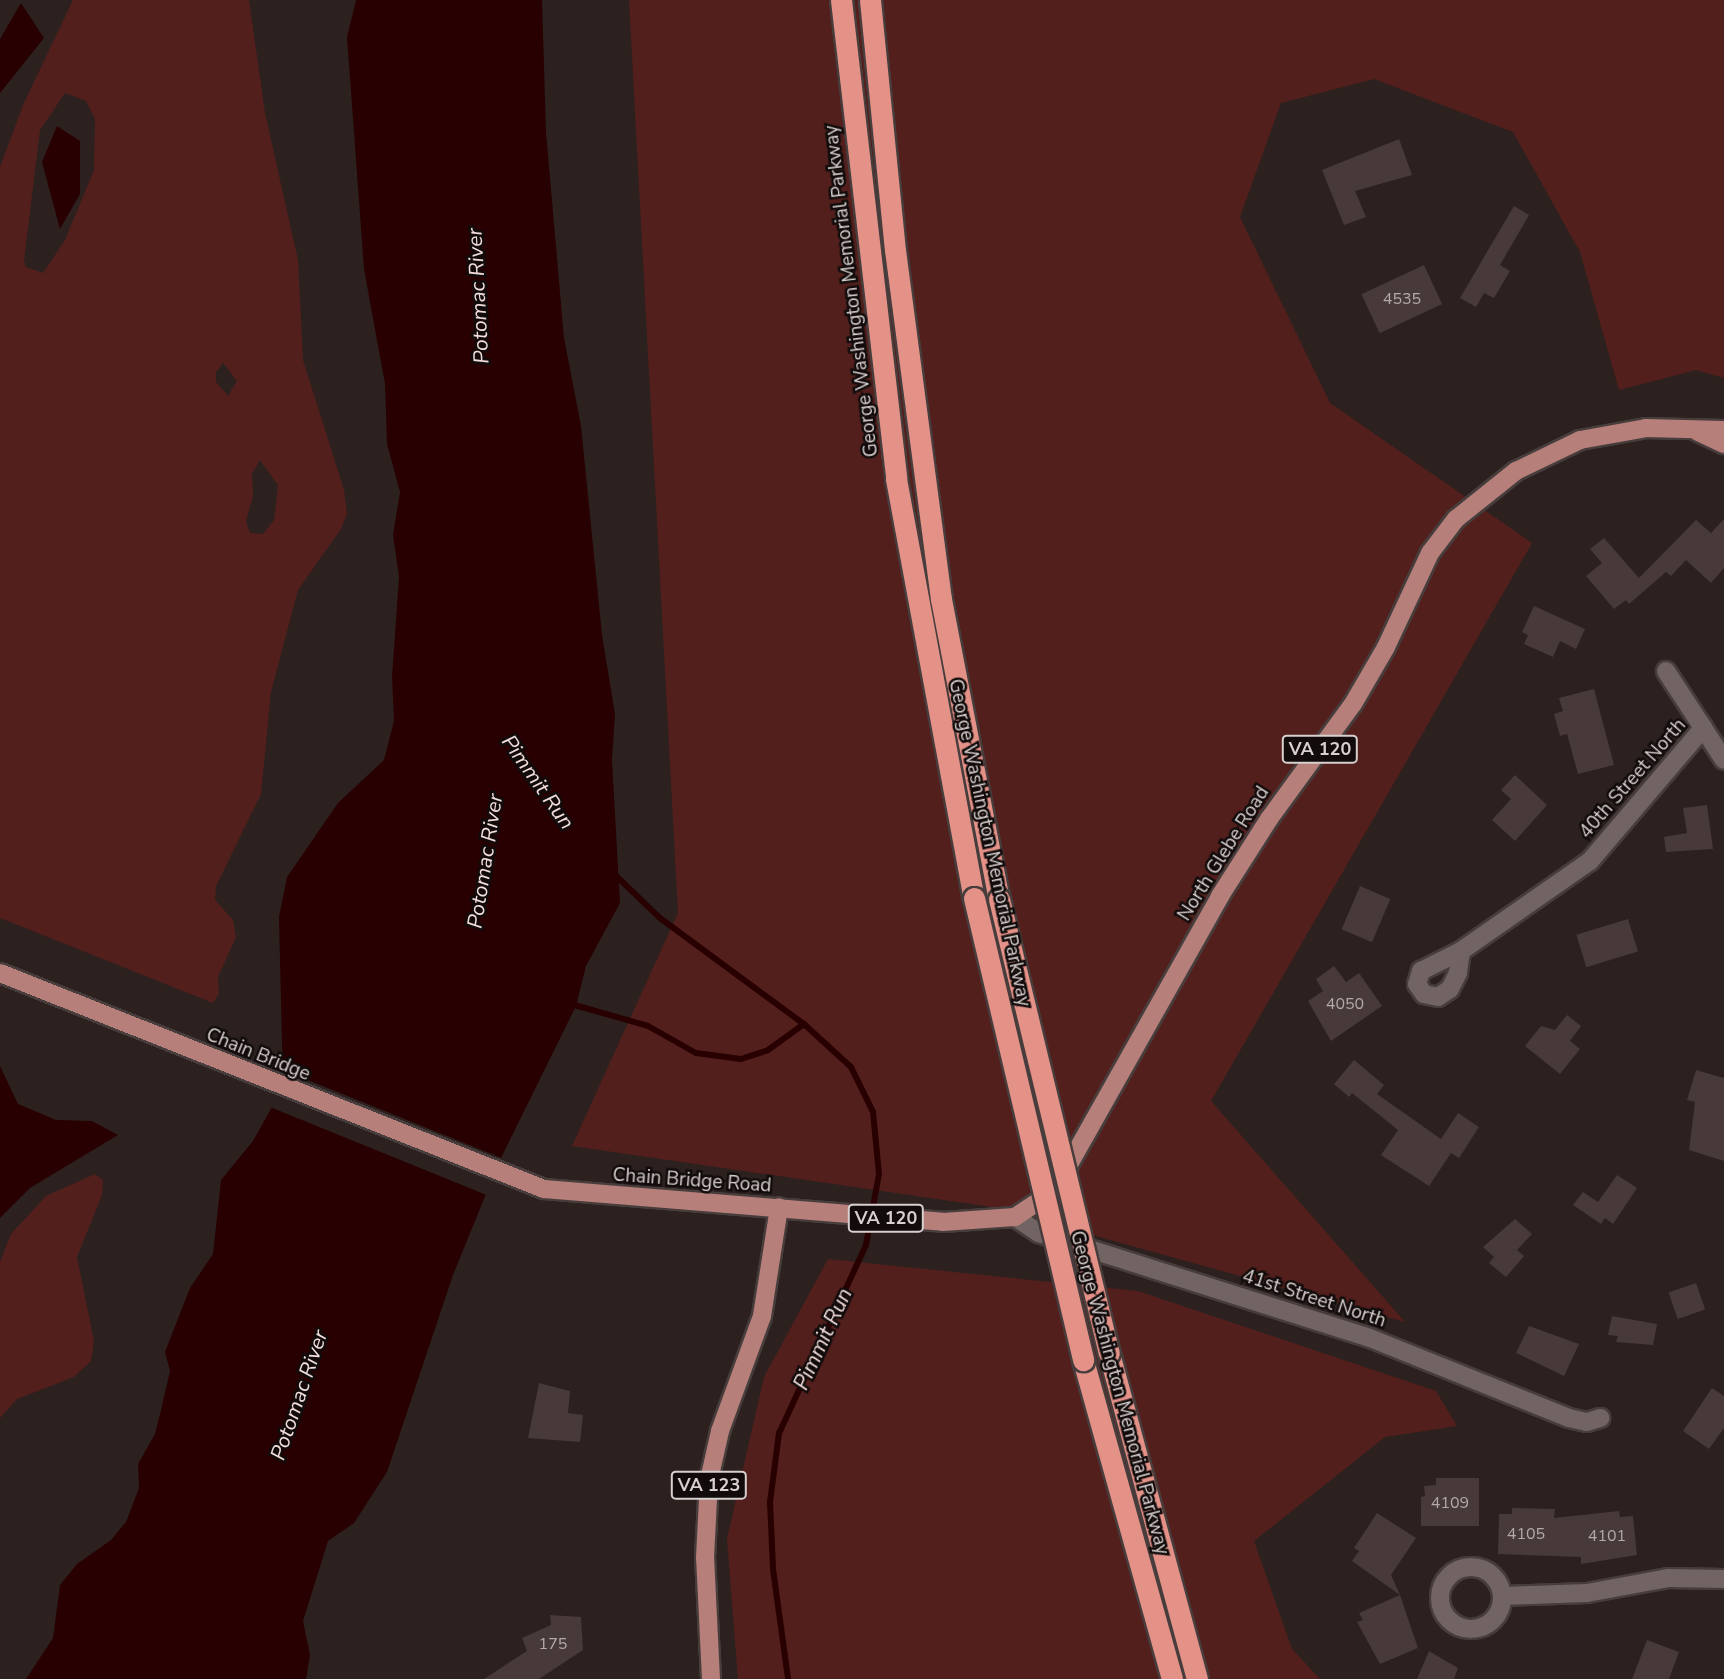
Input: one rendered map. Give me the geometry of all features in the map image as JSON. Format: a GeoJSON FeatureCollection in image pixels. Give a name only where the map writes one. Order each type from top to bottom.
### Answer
{"type":"FeatureCollection","features":[{"type":"Feature","properties":{"kind":"highway","name":"George Washington Memorial Parkway"},"geometry":{"type":"LineString","coordinates":[[841,0],[896,479],[974,898],[1083,1360],[1172,1679]]}},
{"type":"Feature","properties":{"kind":"highway","name":"George Washington Memorial Parkway"},"geometry":{"type":"LineString","coordinates":[[870,0],[895,250],[942,599],[999,899],[1109,1353],[1198,1679]]}},
{"type":"Feature","properties":{"kind":"main road"},"geometry":{"type":"LineString","coordinates":[[1689,428],[1724,444]]}},
{"type":"Feature","properties":{"kind":"main road","name":"North Glebe Road"},"geometry":{"type":"LineString","coordinates":[[779,1207],[960,1223],[1014,1217],[1042,1199],[1067,1168],[1220,896],[1269,819],[1353,704],[1386,647],[1430,553],[1456,519],[1510,475],[1566,445],[1626,430],[1724,430]]}},
{"type":"Feature","properties":{"kind":"main road","name":"Chain Bridge"},"geometry":{"type":"LineString","coordinates":[[0,973],[501,1175]]}},
{"type":"Feature","properties":{"kind":"main road","name":"Chain Bridge Road"},"geometry":{"type":"LineString","coordinates":[[501,1175],[584,1195],[779,1207],[762,1316],[720,1431],[709,1480],[705,1558],[711,1679]]}},
{"type":"Feature","properties":{"kind":"street"},"geometry":{"type":"LineString","coordinates":[[1666,671],[1703,728]]}},
{"type":"Feature","properties":{"kind":"street","name":"40th Street North"},"geometry":{"type":"LineString","coordinates":[[1461,951],[1590,861],[1703,728],[1724,760]]}},
{"type":"Feature","properties":{"kind":"street","name":"41st Street North"},"geometry":{"type":"LineString","coordinates":[[1014,1217],[1039,1233],[1370,1338],[1569,1418],[1587,1422],[1600,1418]]}},
{"type":"Feature","properties":{"kind":"street"},"geometry":{"type":"LineString","coordinates":[[1502,1596],[1576,1595],[1668,1578],[1724,1579]]}},
{"type":"Feature","properties":{"kind":"shaded area"},"geometry":{"type":"Polygon","coordinates":[[[73,0],[249,0],[265,113],[298,260],[303,360],[344,490],[347,513],[341,529],[298,590],[271,692],[261,794],[216,886],[215,900],[233,920],[236,937],[218,977],[219,993],[213,1003],[0,918],[0,167],[24,103],[73,0]],[[65,93],[40,130],[24,260],[26,267],[43,273],[65,240],[94,170],[95,119],[86,101],[65,93]],[[223,363],[216,372],[216,382],[228,396],[237,381],[223,363]],[[260,460],[252,474],[253,496],[246,521],[250,533],[263,534],[274,520],[278,485],[260,460]]]}},
{"type":"Feature","properties":{"kind":"shaded area"},"geometry":{"type":"Polygon","coordinates":[[[629,0],[1724,0],[1724,378],[1696,370],[1619,390],[1580,252],[1513,132],[1374,79],[1281,103],[1240,217],[1330,403],[1532,543],[1211,1101],[1405,1322],[992,1207],[572,1146],[678,913],[629,0]]]}},
{"type":"Feature","properties":{"kind":"shaded area"},"geometry":{"type":"Polygon","coordinates":[[[95,1174],[103,1180],[102,1195],[77,1257],[94,1341],[91,1361],[74,1377],[17,1399],[0,1418],[0,1262],[11,1234],[46,1196],[95,1174]]]}},
{"type":"Feature","properties":{"kind":"shaded area"},"geometry":{"type":"Polygon","coordinates":[[[828,1259],[1138,1291],[1436,1391],[1457,1426],[1385,1437],[1254,1541],[1292,1649],[1320,1679],[738,1679],[727,1539],[764,1377],[828,1259]]]}},
{"type":"Feature","properties":{"kind":"water","name":"Potomac River"},"geometry":{"type":"Polygon","coordinates":[[[356,0],[542,0],[546,132],[564,338],[581,426],[602,635],[615,714],[612,760],[620,903],[586,966],[576,1006],[499,1162],[453,1275],[387,1472],[354,1523],[328,1541],[303,1621],[310,1655],[306,1679],[26,1679],[53,1638],[60,1585],[77,1564],[111,1540],[126,1522],[139,1488],[138,1464],[155,1434],[162,1406],[170,1371],[165,1352],[190,1288],[213,1254],[221,1180],[253,1141],[283,1087],[279,917],[287,877],[338,803],[384,760],[394,721],[392,677],[399,577],[393,535],[400,492],[387,444],[385,384],[364,269],[347,37],[356,0]]]}},
{"type":"Feature","properties":{"kind":"water"},"geometry":{"type":"Polygon","coordinates":[[[21,3],[44,38],[0,93],[0,39],[21,3]]]}},
{"type":"Feature","properties":{"kind":"water"},"geometry":{"type":"Polygon","coordinates":[[[57,126],[80,141],[80,194],[60,229],[42,162],[57,126]]]}},
{"type":"Feature","properties":{"kind":"water"},"geometry":{"type":"Polygon","coordinates":[[[0,1066],[18,1104],[56,1120],[92,1121],[118,1135],[30,1188],[0,1218],[0,1066]]]}},
{"type":"Feature","properties":{"kind":"pier"},"geometry":{"type":"Polygon","coordinates":[[[278,1068],[504,1159],[489,1196],[270,1107],[279,1086],[278,1068]]]}},
{"type":"Feature","properties":{"kind":"building"},"geometry":{"type":"Polygon","coordinates":[[[1399,139],[1412,175],[1355,191],[1366,217],[1344,225],[1322,170],[1399,139]]]}},
{"type":"Feature","properties":{"kind":"building"},"geometry":{"type":"Polygon","coordinates":[[[1514,206],[1529,215],[1500,265],[1510,271],[1494,298],[1484,293],[1476,307],[1460,298],[1514,206]]]}},
{"type":"Feature","properties":{"kind":"building"},"geometry":{"type":"Polygon","coordinates":[[[1424,265],[1442,304],[1380,333],[1361,294],[1424,265]]]}},
{"type":"Feature","properties":{"kind":"building"},"geometry":{"type":"Polygon","coordinates":[[[1724,519],[1724,568],[1711,583],[1686,560],[1671,576],[1666,572],[1629,604],[1626,600],[1614,609],[1586,576],[1602,563],[1590,549],[1604,538],[1639,578],[1696,520],[1711,533],[1724,519]]]}},
{"type":"Feature","properties":{"kind":"building"},"geometry":{"type":"Polygon","coordinates":[[[1534,606],[1585,629],[1576,649],[1560,641],[1553,657],[1524,644],[1528,635],[1522,632],[1534,606]]]}},
{"type":"Feature","properties":{"kind":"building"},"geometry":{"type":"Polygon","coordinates":[[[1594,689],[1614,765],[1578,774],[1567,734],[1560,736],[1554,714],[1563,711],[1559,698],[1594,689]]]}},
{"type":"Feature","properties":{"kind":"building"},"geometry":{"type":"Polygon","coordinates":[[[1515,775],[1547,805],[1515,841],[1492,820],[1511,799],[1501,790],[1515,775]]]}},
{"type":"Feature","properties":{"kind":"building"},"geometry":{"type":"Polygon","coordinates":[[[1707,805],[1713,849],[1666,852],[1664,837],[1687,833],[1683,808],[1707,805]]]}},
{"type":"Feature","properties":{"kind":"building"},"geometry":{"type":"Polygon","coordinates":[[[1360,886],[1390,899],[1372,942],[1342,929],[1360,886]]]}},
{"type":"Feature","properties":{"kind":"building"},"geometry":{"type":"Polygon","coordinates":[[[1628,919],[1638,952],[1586,967],[1576,935],[1628,919]]]}},
{"type":"Feature","properties":{"kind":"building"},"geometry":{"type":"Polygon","coordinates":[[[1334,966],[1346,982],[1359,973],[1382,1006],[1331,1041],[1308,1001],[1323,991],[1316,979],[1334,966]]]}},
{"type":"Feature","properties":{"kind":"building"},"geometry":{"type":"Polygon","coordinates":[[[1567,1015],[1581,1026],[1570,1041],[1580,1049],[1560,1074],[1525,1046],[1541,1026],[1555,1030],[1567,1015]]]}},
{"type":"Feature","properties":{"kind":"building"},"geometry":{"type":"Polygon","coordinates":[[[1354,1060],[1384,1085],[1377,1094],[1441,1139],[1458,1113],[1479,1127],[1459,1158],[1451,1153],[1429,1186],[1381,1155],[1398,1130],[1352,1093],[1349,1097],[1334,1084],[1354,1060]]]}},
{"type":"Feature","properties":{"kind":"building"},"geometry":{"type":"Polygon","coordinates":[[[1696,1070],[1724,1078],[1724,1161],[1689,1150],[1695,1102],[1687,1100],[1696,1070]]]}},
{"type":"Feature","properties":{"kind":"building"},"geometry":{"type":"Polygon","coordinates":[[[1617,1175],[1637,1188],[1613,1224],[1605,1218],[1601,1224],[1573,1205],[1583,1192],[1598,1202],[1617,1175]]]}},
{"type":"Feature","properties":{"kind":"building"},"geometry":{"type":"Polygon","coordinates":[[[1515,1219],[1532,1234],[1517,1250],[1524,1256],[1506,1277],[1489,1263],[1494,1257],[1483,1247],[1515,1219]]]}},
{"type":"Feature","properties":{"kind":"building"},"geometry":{"type":"Polygon","coordinates":[[[1696,1283],[1705,1309],[1678,1319],[1669,1292],[1696,1283]]]}},
{"type":"Feature","properties":{"kind":"building"},"geometry":{"type":"Polygon","coordinates":[[[1612,1316],[1657,1324],[1653,1345],[1616,1342],[1618,1336],[1608,1335],[1612,1316]]]}},
{"type":"Feature","properties":{"kind":"building"},"geometry":{"type":"Polygon","coordinates":[[[1529,1326],[1579,1344],[1564,1376],[1516,1353],[1529,1326]]]}},
{"type":"Feature","properties":{"kind":"building"},"geometry":{"type":"Polygon","coordinates":[[[539,1383],[570,1391],[568,1413],[583,1415],[580,1442],[528,1438],[539,1383]]]}},
{"type":"Feature","properties":{"kind":"building"},"geometry":{"type":"Polygon","coordinates":[[[1712,1388],[1724,1396],[1724,1428],[1709,1449],[1683,1431],[1712,1388]]]}},
{"type":"Feature","properties":{"kind":"building"},"geometry":{"type":"Polygon","coordinates":[[[1436,1478],[1479,1478],[1479,1526],[1421,1526],[1421,1497],[1425,1496],[1424,1486],[1436,1485],[1436,1478]]]}},
{"type":"Feature","properties":{"kind":"building"},"geometry":{"type":"Polygon","coordinates":[[[1512,1508],[1555,1509],[1554,1518],[1619,1511],[1620,1517],[1633,1516],[1637,1555],[1581,1564],[1581,1557],[1498,1554],[1499,1514],[1512,1514],[1512,1508]]]}},
{"type":"Feature","properties":{"kind":"building"},"geometry":{"type":"Polygon","coordinates":[[[1377,1513],[1416,1538],[1391,1575],[1400,1595],[1352,1561],[1359,1551],[1354,1548],[1377,1513]]]}},
{"type":"Feature","properties":{"kind":"building"},"geometry":{"type":"Polygon","coordinates":[[[1400,1595],[1418,1648],[1380,1664],[1357,1622],[1363,1620],[1359,1613],[1400,1595]]]}},
{"type":"Feature","properties":{"kind":"building"},"geometry":{"type":"Polygon","coordinates":[[[550,1615],[581,1617],[583,1650],[539,1679],[484,1679],[527,1651],[522,1638],[551,1625],[550,1615]]]}},
{"type":"Feature","properties":{"kind":"building"},"geometry":{"type":"Polygon","coordinates":[[[1647,1640],[1679,1652],[1669,1679],[1632,1679],[1647,1640]]]}},
{"type":"Feature","properties":{"kind":"building"},"geometry":{"type":"Polygon","coordinates":[[[1429,1651],[1458,1668],[1454,1679],[1417,1679],[1429,1651]]]}},
{"type":"Feature","properties":{"kind":"waterway","name":"Pimmit Run"},"geometry":{"type":"LineString","coordinates":[[611,871],[660,918],[804,1024],[851,1067],[873,1112],[879,1174],[866,1245],[779,1433],[770,1502],[773,1569],[788,1679]]}},
{"type":"Feature","properties":{"kind":"waterway","name":"Pimmit Run"},"geometry":{"type":"LineString","coordinates":[[571,1004],[648,1026],[696,1053],[741,1059],[768,1050],[804,1024]]}}]}
